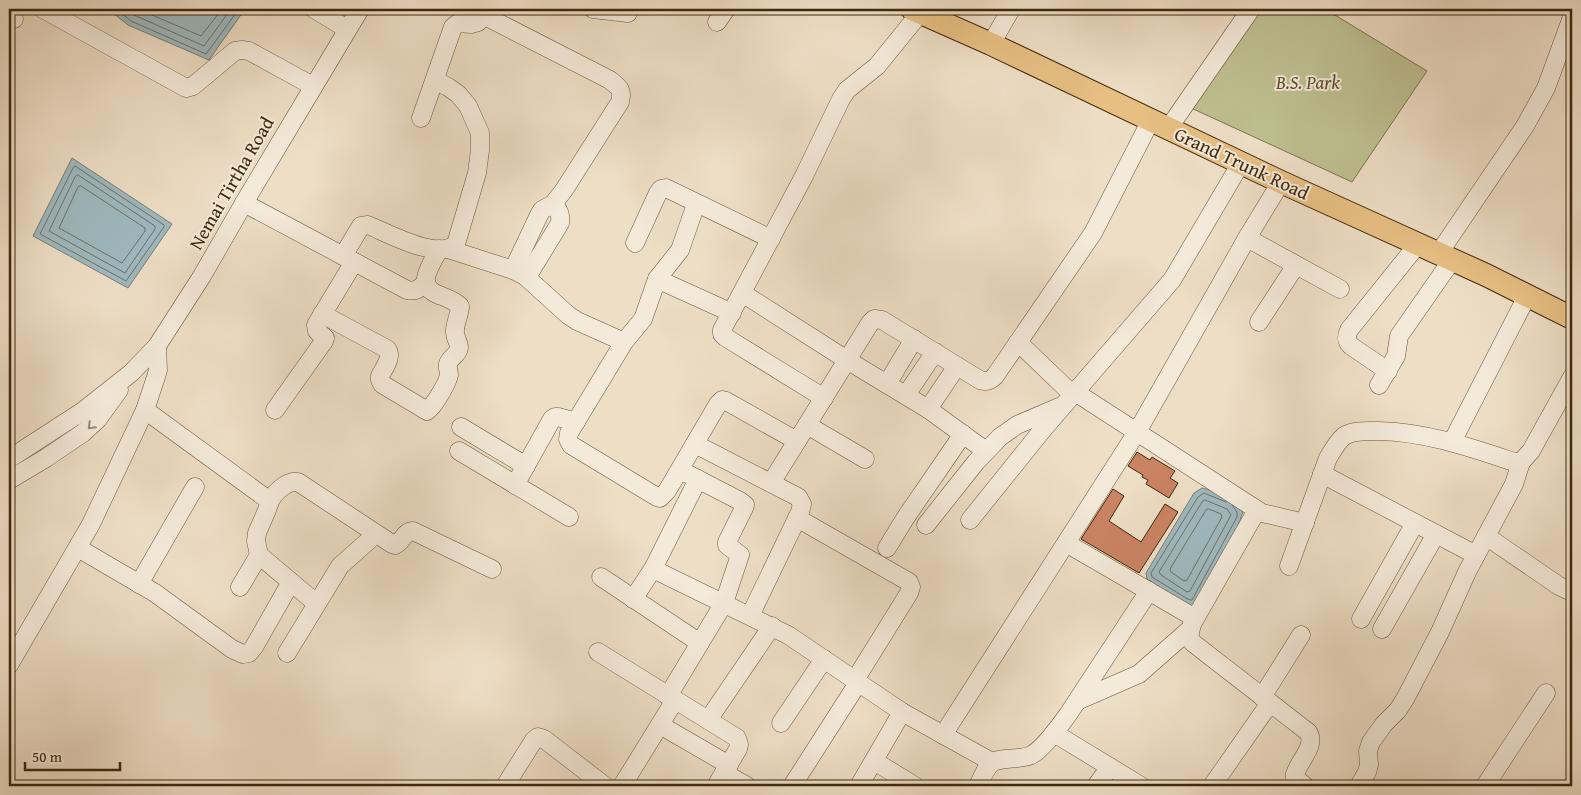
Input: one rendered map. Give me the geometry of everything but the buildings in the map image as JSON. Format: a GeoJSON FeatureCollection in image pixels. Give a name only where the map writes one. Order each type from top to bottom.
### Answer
{"type":"FeatureCollection","features":[{"type":"Feature","properties":{"kind":"main road","name":"Grand Trunk Road"},"geometry":{"type":"LineString","coordinates":[[916,11],[991,44],[1281,182],[1446,256],[1572,318]]}},
{"type":"Feature","properties":{"kind":"street"},"geometry":{"type":"LineString","coordinates":[[43,9],[186,88],[193,86],[236,51],[242,50],[249,51],[313,86]]}},
{"type":"Feature","properties":{"kind":"street"},"geometry":{"type":"LineString","coordinates":[[314,9],[347,29]]}},
{"type":"Feature","properties":{"kind":"street","name":"Nemai Tirtha Road"},"geometry":{"type":"LineString","coordinates":[[9,459],[83,411],[131,373],[157,346],[202,276],[360,9]]}},
{"type":"Feature","properties":{"kind":"street"},"geometry":{"type":"LineString","coordinates":[[593,9],[628,13]]}},
{"type":"Feature","properties":{"kind":"street"},"geometry":{"type":"LineString","coordinates":[[991,44],[1011,9]]}},
{"type":"Feature","properties":{"kind":"street"},"geometry":{"type":"LineString","coordinates":[[771,483],[874,319],[882,320],[980,380],[985,382],[991,381],[1093,233],[1160,124],[1251,9]]}},
{"type":"Feature","properties":{"kind":"street"},"geometry":{"type":"LineString","coordinates":[[824,398],[724,337],[722,330],[809,166],[840,99],[847,90],[877,66],[916,11]]}},
{"type":"Feature","properties":{"kind":"street"},"geometry":{"type":"LineString","coordinates":[[421,118],[453,27],[458,23],[471,24],[478,22],[485,12],[610,80],[619,87],[622,94],[620,102],[564,190],[553,204],[542,210],[539,215],[520,274]]}},
{"type":"Feature","properties":{"kind":"street"},"geometry":{"type":"LineString","coordinates":[[1418,244],[1349,330],[1347,336],[1347,342],[1384,378],[1396,356],[1399,336],[1542,96],[1558,61],[1572,17]]}},
{"type":"Feature","properties":{"kind":"street"},"geometry":{"type":"LineString","coordinates":[[322,314],[387,349],[390,352],[390,356],[380,376],[382,384],[427,411],[432,408],[448,378],[448,363],[458,349],[455,330],[460,306],[455,301],[428,289],[425,284],[426,277],[444,249],[456,244],[458,240],[477,173],[480,150],[480,133],[468,106],[448,86],[435,80]]}},
{"type":"Feature","properties":{"kind":"street"},"geometry":{"type":"LineString","coordinates":[[970,520],[1172,280],[1241,163]]}},
{"type":"Feature","properties":{"kind":"street"},"geometry":{"type":"LineString","coordinates":[[943,735],[1137,432],[1247,238],[1281,182]]}},
{"type":"Feature","properties":{"kind":"street"},"geometry":{"type":"LineString","coordinates":[[635,243],[658,192],[666,188],[696,204],[771,238]]}},
{"type":"Feature","properties":{"kind":"street"},"geometry":{"type":"LineString","coordinates":[[244,203],[407,290],[419,289],[425,284]]}},
{"type":"Feature","properties":{"kind":"street"},"geometry":{"type":"LineString","coordinates":[[520,274],[556,228],[561,217],[553,204]]}},
{"type":"Feature","properties":{"kind":"street"},"geometry":{"type":"LineString","coordinates":[[696,204],[680,250],[657,279],[646,313],[624,342],[569,433],[568,439],[571,445],[660,498],[664,496],[722,400],[797,442]]}},
{"type":"Feature","properties":{"kind":"street"},"geometry":{"type":"LineString","coordinates":[[539,215],[556,228]]}},
{"type":"Feature","properties":{"kind":"street"},"geometry":{"type":"LineString","coordinates":[[275,410],[324,341],[324,338],[315,328],[364,225],[422,247],[444,249],[520,274],[576,321],[624,342]]}},
{"type":"Feature","properties":{"kind":"street"},"geometry":{"type":"LineString","coordinates":[[1247,238],[1340,289]]}},
{"type":"Feature","properties":{"kind":"street"},"geometry":{"type":"LineString","coordinates":[[1259,322],[1296,265]]}},
{"type":"Feature","properties":{"kind":"street"},"geometry":{"type":"LineString","coordinates":[[657,279],[732,314]]}},
{"type":"Feature","properties":{"kind":"street"},"geometry":{"type":"LineString","coordinates":[[742,294],[928,409],[986,451]]}},
{"type":"Feature","properties":{"kind":"street"},"geometry":{"type":"LineString","coordinates":[[1452,442],[1527,296]]}},
{"type":"Feature","properties":{"kind":"street"},"geometry":{"type":"LineString","coordinates":[[887,384],[914,340]]}},
{"type":"Feature","properties":{"kind":"street"},"geometry":{"type":"LineString","coordinates":[[1018,342],[1071,398],[1137,432],[1257,510],[1274,517],[1304,524]]}},
{"type":"Feature","properties":{"kind":"street"},"geometry":{"type":"LineString","coordinates":[[9,665],[91,524],[145,410],[158,370],[157,346]]}},
{"type":"Feature","properties":{"kind":"street"},"geometry":{"type":"LineString","coordinates":[[906,395],[935,352]]}},
{"type":"Feature","properties":{"kind":"street"},"geometry":{"type":"LineString","coordinates":[[928,409],[957,366]]}},
{"type":"Feature","properties":{"kind":"street","name":"Nemai Tirtha Road"},"geometry":{"type":"LineString","coordinates":[[9,480],[83,433],[98,419],[131,373]]}},
{"type":"Feature","properties":{"kind":"street"},"geometry":{"type":"LineString","coordinates":[[1359,786],[1367,772],[1368,750],[1371,742],[1380,728],[1398,710],[1405,699],[1440,632],[1460,585],[1514,484],[1521,462],[1531,451],[1572,377]]}},
{"type":"Feature","properties":{"kind":"street"},"geometry":{"type":"LineString","coordinates":[[926,526],[986,451],[1000,437],[1017,425],[1071,398]]}},
{"type":"Feature","properties":{"kind":"street"},"geometry":{"type":"LineString","coordinates":[[145,410],[267,499],[268,510],[257,533],[256,540],[259,555],[316,603]]}},
{"type":"Feature","properties":{"kind":"street"},"geometry":{"type":"LineString","coordinates":[[515,485],[555,416],[576,422]]}},
{"type":"Feature","properties":{"kind":"street"},"geometry":{"type":"LineString","coordinates":[[807,425],[865,459]]}},
{"type":"Feature","properties":{"kind":"street"},"geometry":{"type":"LineString","coordinates":[[461,427],[526,466]]}},
{"type":"Feature","properties":{"kind":"street"},"geometry":{"type":"LineString","coordinates":[[1289,566],[1328,458],[1335,445],[1345,436],[1355,432],[1401,432],[1452,442],[1514,462],[1521,462]]}},
{"type":"Feature","properties":{"kind":"street"},"geometry":{"type":"LineString","coordinates":[[888,548],[906,517],[963,434]]}},
{"type":"Feature","properties":{"kind":"street"},"geometry":{"type":"LineString","coordinates":[[695,444],[798,498],[802,504],[750,616]]}},
{"type":"Feature","properties":{"kind":"street"},"geometry":{"type":"LineString","coordinates":[[459,451],[569,517]]}},
{"type":"Feature","properties":{"kind":"street"},"geometry":{"type":"LineString","coordinates":[[622,786],[660,725],[700,643],[724,603],[740,555],[727,545],[726,542],[745,505],[680,470]]}},
{"type":"Feature","properties":{"kind":"street"},"geometry":{"type":"LineString","coordinates":[[1322,474],[1476,555]]}},
{"type":"Feature","properties":{"kind":"street"},"geometry":{"type":"LineString","coordinates":[[634,599],[653,569],[698,479]]}},
{"type":"Feature","properties":{"kind":"street"},"geometry":{"type":"LineString","coordinates":[[268,504],[277,492],[289,483],[298,482],[395,545],[399,544],[407,533],[413,531],[492,569]]}},
{"type":"Feature","properties":{"kind":"street"},"geometry":{"type":"LineString","coordinates":[[139,584],[195,488]]}},
{"type":"Feature","properties":{"kind":"street"},"geometry":{"type":"LineString","coordinates":[[1257,510],[1192,624],[1189,637],[1193,644],[1308,732],[1310,744],[1295,774],[1295,778],[1306,786]]}},
{"type":"Feature","properties":{"kind":"street"},"geometry":{"type":"LineString","coordinates":[[792,786],[857,681],[911,587],[909,582],[797,518]]}},
{"type":"Feature","properties":{"kind":"street"},"geometry":{"type":"LineString","coordinates":[[1361,619],[1415,523]]}},
{"type":"Feature","properties":{"kind":"street"},"geometry":{"type":"LineString","coordinates":[[287,653],[340,566],[376,534]]}},
{"type":"Feature","properties":{"kind":"street"},"geometry":{"type":"LineString","coordinates":[[1382,629],[1436,534]]}},
{"type":"Feature","properties":{"kind":"street"},"geometry":{"type":"LineString","coordinates":[[1486,536],[1559,586],[1572,592]]}},
{"type":"Feature","properties":{"kind":"street"},"geometry":{"type":"LineString","coordinates":[[1066,543],[1148,591],[1192,624]]}},
{"type":"Feature","properties":{"kind":"street"},"geometry":{"type":"LineString","coordinates":[[78,548],[161,597],[232,649],[243,654],[249,653],[254,648],[291,582]]}},
{"type":"Feature","properties":{"kind":"street"},"geometry":{"type":"LineString","coordinates":[[240,587],[259,555]]}},
{"type":"Feature","properties":{"kind":"street"},"geometry":{"type":"LineString","coordinates":[[653,569],[788,634],[902,712],[992,762]]}},
{"type":"Feature","properties":{"kind":"street"},"geometry":{"type":"LineString","coordinates":[[601,577],[700,643]]}},
{"type":"Feature","properties":{"kind":"street"},"geometry":{"type":"LineString","coordinates":[[978,786],[987,767],[992,762],[998,759],[1025,757],[1033,754],[1054,733],[1148,591]]}},
{"type":"Feature","properties":{"kind":"street"},"geometry":{"type":"LineString","coordinates":[[1076,701],[1139,674],[1192,624]]}},
{"type":"Feature","properties":{"kind":"street"},"geometry":{"type":"LineString","coordinates":[[708,720],[772,626]]}},
{"type":"Feature","properties":{"kind":"street"},"geometry":{"type":"LineString","coordinates":[[1212,786],[1266,700],[1301,635]]}},
{"type":"Feature","properties":{"kind":"street"},"geometry":{"type":"LineString","coordinates":[[598,652],[737,738],[739,741],[738,749],[723,775]]}},
{"type":"Feature","properties":{"kind":"street"},"geometry":{"type":"LineString","coordinates":[[780,723],[824,659]]}},
{"type":"Feature","properties":{"kind":"street"},"geometry":{"type":"LineString","coordinates":[[1485,786],[1546,693]]}},
{"type":"Feature","properties":{"kind":"street"},"geometry":{"type":"LineString","coordinates":[[859,786],[902,712]]}},
{"type":"Feature","properties":{"kind":"street"},"geometry":{"type":"LineString","coordinates":[[660,725],[723,775],[747,786]]}},
{"type":"Feature","properties":{"kind":"street"},"geometry":{"type":"LineString","coordinates":[[1054,733],[1141,786]]}},
{"type":"Feature","properties":{"kind":"street"},"geometry":{"type":"LineString","coordinates":[[505,786],[534,740],[538,737],[544,739],[604,786]]}},
{"type":"Feature","properties":{"kind":"street"},"geometry":{"type":"LineString","coordinates":[[874,761],[915,786]]}},
{"type":"Feature","properties":{"kind":"street"},"geometry":{"type":"LineString","coordinates":[[1096,786],[1110,767]]}},
{"type":"Feature","properties":{"kind":"green space","name":"B.S. Park"},"geometry":{"type":"Polygon","coordinates":[[[1255,9],[1325,9],[1427,71],[1352,182],[1189,107],[1255,9]]]}},
{"type":"Feature","properties":{"kind":"water"},"geometry":{"type":"Polygon","coordinates":[[[108,9],[245,9],[209,60],[128,25],[108,9]]]}},
{"type":"Feature","properties":{"kind":"water"},"geometry":{"type":"Polygon","coordinates":[[[72,158],[172,224],[128,288],[33,236],[72,158]]]}},
{"type":"Feature","properties":{"kind":"water"},"geometry":{"type":"Polygon","coordinates":[[[1202,488],[1225,497],[1243,512],[1237,528],[1193,608],[1147,579],[1146,573],[1194,493],[1202,488]]]}}]}
